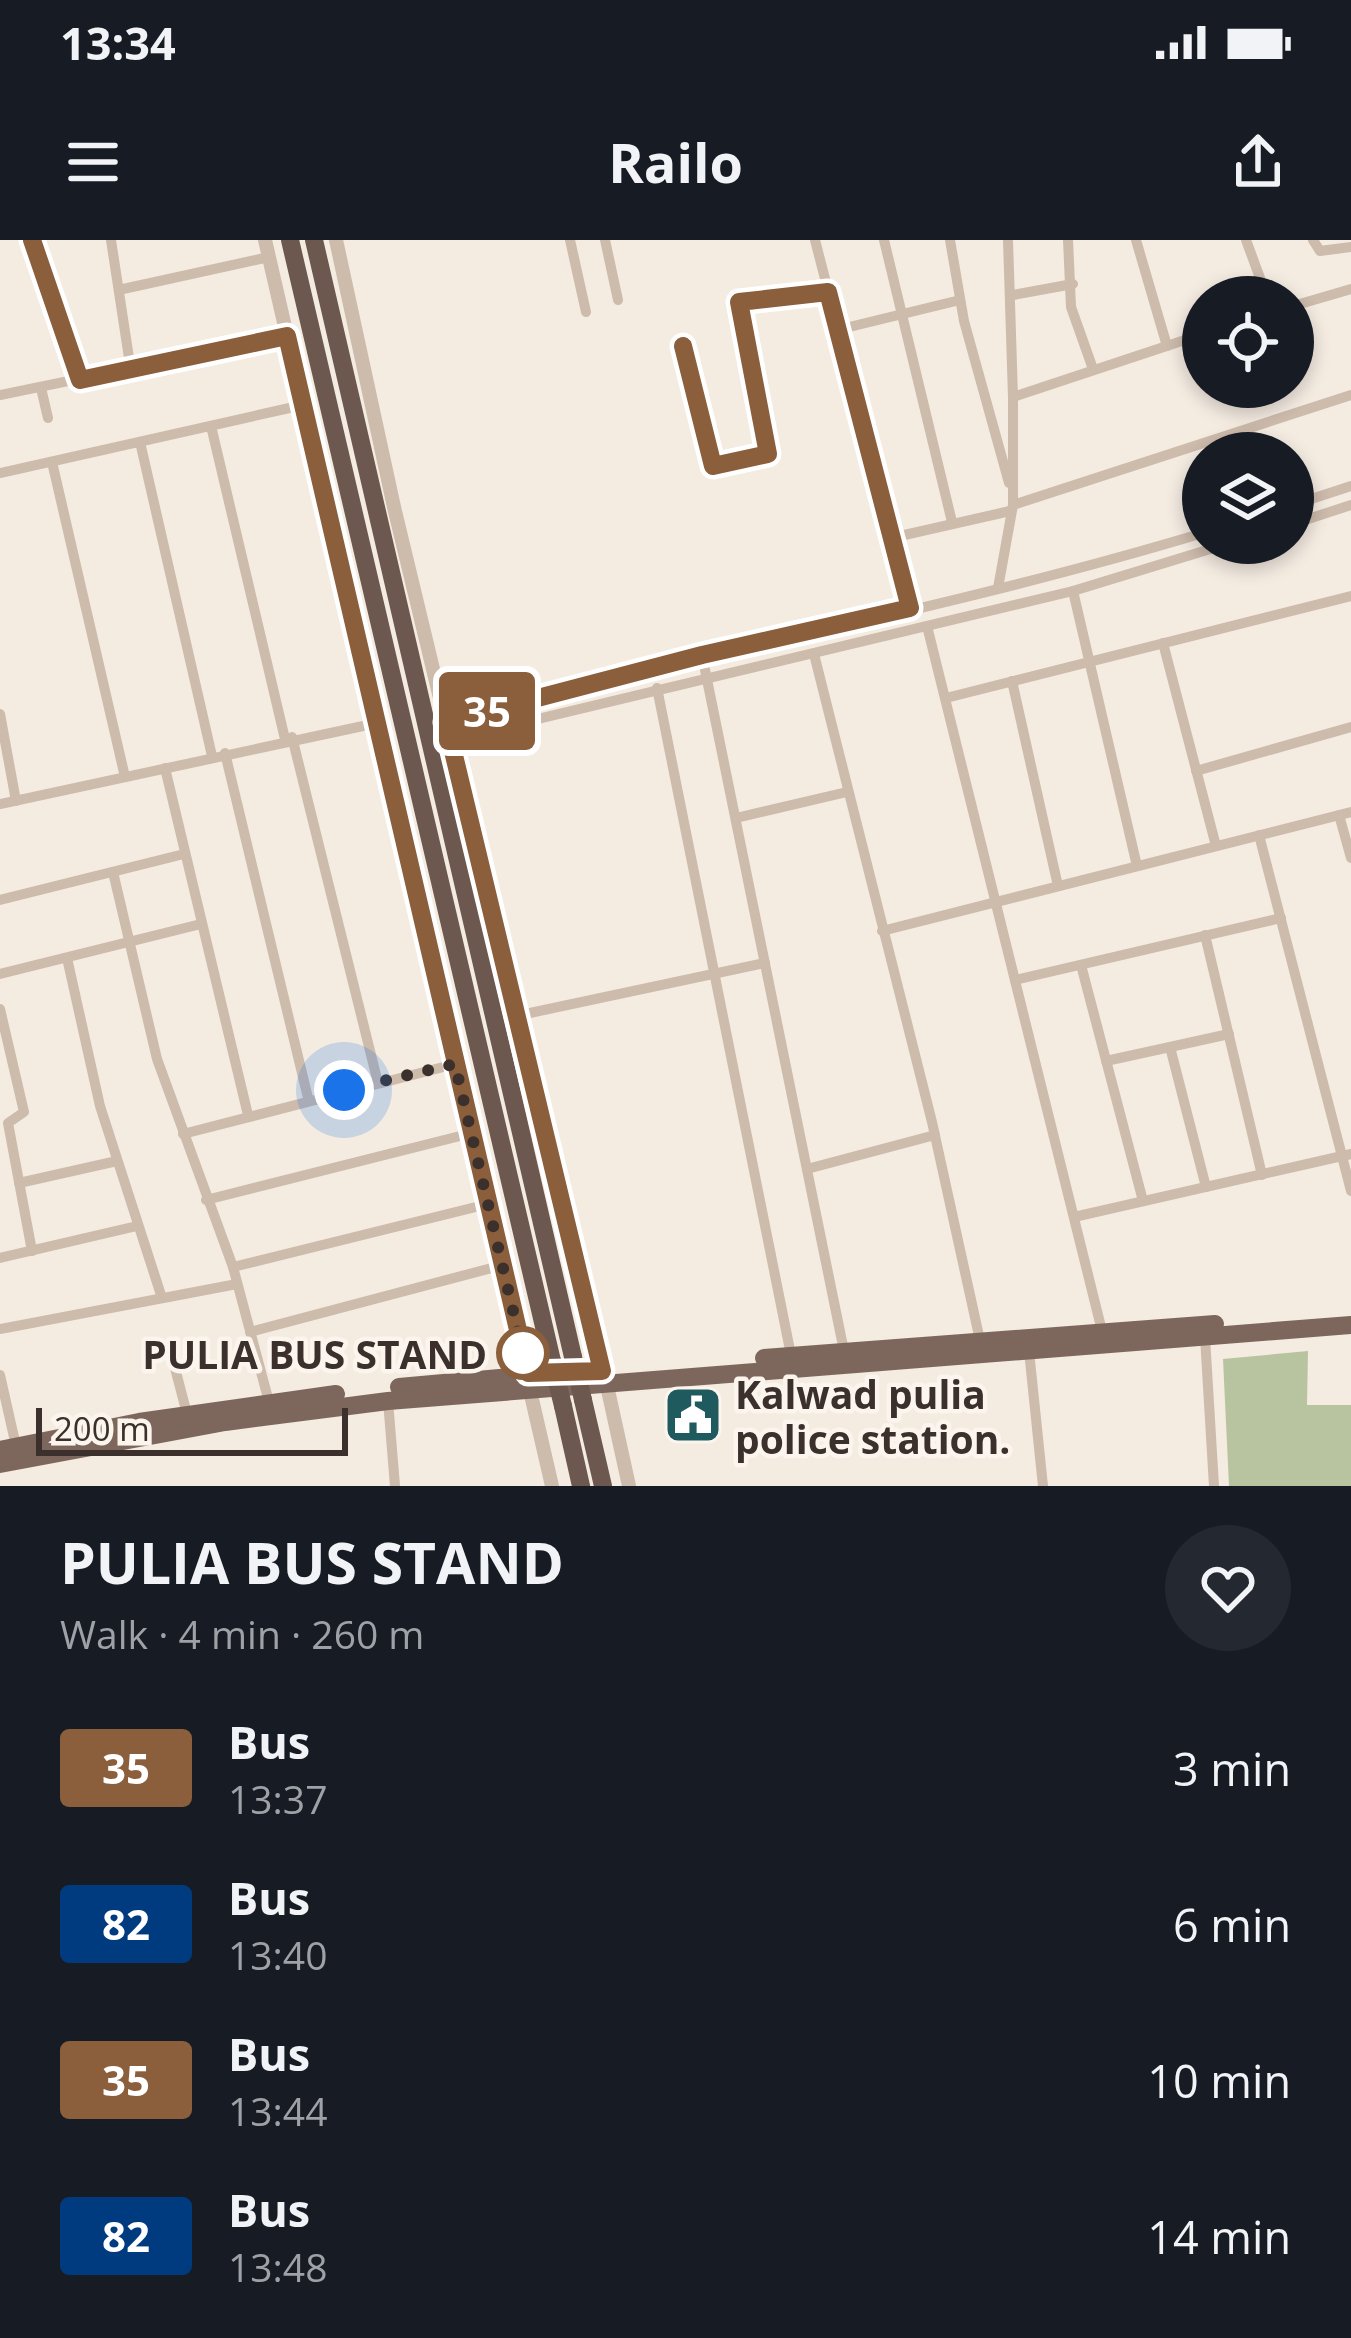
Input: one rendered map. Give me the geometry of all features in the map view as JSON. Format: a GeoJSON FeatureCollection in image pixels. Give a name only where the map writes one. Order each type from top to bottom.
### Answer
{"type":"FeatureCollection","features":[{"type":"Feature","properties":{"kind":"highway"},"geometry":{"type":"LineString","coordinates":[[290,240],[552,1361],[603,1486]]}},
{"type":"Feature","properties":{"kind":"highway"},"geometry":{"type":"LineString","coordinates":[[314,240],[573,1357],[581,1486]]}},
{"type":"Feature","properties":{"kind":"main road"},"geometry":{"type":"LineString","coordinates":[[8,1448],[269,1402],[1351,1314]]}},
{"type":"Feature","properties":{"kind":"main road"},"geometry":{"type":"LineString","coordinates":[[604,1376],[844,1351],[981,1347],[1029,1351],[1351,1325]]}},
{"type":"Feature","properties":{"kind":"main road"},"geometry":{"type":"LineString","coordinates":[[0,1464],[225,1422],[529,1380]]}},
{"type":"Feature","properties":{"kind":"street"},"geometry":{"type":"LineString","coordinates":[[32,240],[80,380]]}},
{"type":"Feature","properties":{"kind":"street"},"geometry":{"type":"LineString","coordinates":[[111,240],[123,289],[131,371]]}},
{"type":"Feature","properties":{"kind":"street"},"geometry":{"type":"LineString","coordinates":[[265,240],[552,1486]]}},
{"type":"Feature","properties":{"kind":"street"},"geometry":{"type":"LineString","coordinates":[[336,240],[629,1486]]}},
{"type":"Feature","properties":{"kind":"street"},"geometry":{"type":"LineString","coordinates":[[570,240],[586,312]]}},
{"type":"Feature","properties":{"kind":"street"},"geometry":{"type":"LineString","coordinates":[[605,240],[617,300]]}},
{"type":"Feature","properties":{"kind":"street"},"geometry":{"type":"LineString","coordinates":[[815,240],[910,608]]}},
{"type":"Feature","properties":{"kind":"street"},"geometry":{"type":"LineString","coordinates":[[884,240],[952,522]]}},
{"type":"Feature","properties":{"kind":"street"},"geometry":{"type":"LineString","coordinates":[[950,240],[959,300],[1012,503]]}},
{"type":"Feature","properties":{"kind":"street"},"geometry":{"type":"LineString","coordinates":[[998,588],[1012,503],[1013,295],[1008,240]]}},
{"type":"Feature","properties":{"kind":"street"},"geometry":{"type":"LineString","coordinates":[[1067,240],[1071,307],[1094,369]]}},
{"type":"Feature","properties":{"kind":"street"},"geometry":{"type":"LineString","coordinates":[[1136,240],[1167,346]]}},
{"type":"Feature","properties":{"kind":"street"},"geometry":{"type":"LineString","coordinates":[[1246,240],[1259,276]]}},
{"type":"Feature","properties":{"kind":"street"},"geometry":{"type":"LineString","coordinates":[[1313,240],[1319,251],[1351,247]]}},
{"type":"Feature","properties":{"kind":"street"},"geometry":{"type":"LineString","coordinates":[[123,289],[268,257]]}},
{"type":"Feature","properties":{"kind":"street"},"geometry":{"type":"LineString","coordinates":[[1013,295],[1073,284]]}},
{"type":"Feature","properties":{"kind":"street"},"geometry":{"type":"LineString","coordinates":[[1314,300],[1351,289]]}},
{"type":"Feature","properties":{"kind":"street"},"geometry":{"type":"LineString","coordinates":[[683,346],[713,466],[768,454],[739,302],[828,292]]}},
{"type":"Feature","properties":{"kind":"street"},"geometry":{"type":"LineString","coordinates":[[837,330],[959,300]]}},
{"type":"Feature","properties":{"kind":"street"},"geometry":{"type":"LineString","coordinates":[[0,394],[287,336]]}},
{"type":"Feature","properties":{"kind":"street"},"geometry":{"type":"LineString","coordinates":[[1013,397],[1182,341]]}},
{"type":"Feature","properties":{"kind":"street"},"geometry":{"type":"LineString","coordinates":[[41,388],[48,418]]}},
{"type":"Feature","properties":{"kind":"street"},"geometry":{"type":"LineString","coordinates":[[891,538],[1351,395]]}},
{"type":"Feature","properties":{"kind":"street"},"geometry":{"type":"LineString","coordinates":[[0,473],[303,405]]}},
{"type":"Feature","properties":{"kind":"street"},"geometry":{"type":"LineString","coordinates":[[211,426],[378,1083]]}},
{"type":"Feature","properties":{"kind":"street"},"geometry":{"type":"LineString","coordinates":[[140,442],[308,1098]]}},
{"type":"Feature","properties":{"kind":"street"},"geometry":{"type":"LineString","coordinates":[[52,462],[125,777]]}},
{"type":"Feature","properties":{"kind":"street"},"geometry":{"type":"LineString","coordinates":[[1314,499],[1351,486]]}},
{"type":"Feature","properties":{"kind":"street"},"geometry":{"type":"LineString","coordinates":[[1314,517],[1351,505]]}},
{"type":"Feature","properties":{"kind":"street"},"geometry":{"type":"LineString","coordinates":[[446,722],[702,655],[998,588],[1182,538]]}},
{"type":"Feature","properties":{"kind":"street"},"geometry":{"type":"LineString","coordinates":[[450,740],[1073,591],[1182,558]]}},
{"type":"Feature","properties":{"kind":"street"},"geometry":{"type":"LineString","coordinates":[[1073,591],[1136,866]]}},
{"type":"Feature","properties":{"kind":"street"},"geometry":{"type":"LineString","coordinates":[[946,698],[1351,596]]}},
{"type":"Feature","properties":{"kind":"street"},"geometry":{"type":"LineString","coordinates":[[927,626],[1102,1331]]}},
{"type":"Feature","properties":{"kind":"street"},"geometry":{"type":"LineString","coordinates":[[1163,643],[1216,846]]}},
{"type":"Feature","properties":{"kind":"street"},"geometry":{"type":"LineString","coordinates":[[814,654],[934,1136],[981,1347]]}},
{"type":"Feature","properties":{"kind":"street"},"geometry":{"type":"LineString","coordinates":[[702,655],[844,1351]]}},
{"type":"Feature","properties":{"kind":"street"},"geometry":{"type":"LineString","coordinates":[[1012,681],[1058,886]]}},
{"type":"Feature","properties":{"kind":"street"},"geometry":{"type":"LineString","coordinates":[[657,688],[791,1355]]}},
{"type":"Feature","properties":{"kind":"street"},"geometry":{"type":"LineString","coordinates":[[0,714],[16,801]]}},
{"type":"Feature","properties":{"kind":"street"},"geometry":{"type":"LineString","coordinates":[[0,804],[289,738],[377,723]]}},
{"type":"Feature","properties":{"kind":"street"},"geometry":{"type":"LineString","coordinates":[[1196,771],[1351,727]]}},
{"type":"Feature","properties":{"kind":"street"},"geometry":{"type":"LineString","coordinates":[[165,768],[248,1115]]}},
{"type":"Feature","properties":{"kind":"street"},"geometry":{"type":"LineString","coordinates":[[736,818],[847,792]]}},
{"type":"Feature","properties":{"kind":"street"},"geometry":{"type":"LineString","coordinates":[[882,932],[1345,814],[1351,858]]}},
{"type":"Feature","properties":{"kind":"street"},"geometry":{"type":"LineString","coordinates":[[1259,835],[1347,1155],[1351,1191]]}},
{"type":"Feature","properties":{"kind":"street"},"geometry":{"type":"LineString","coordinates":[[0,899],[184,854]]}},
{"type":"Feature","properties":{"kind":"street"},"geometry":{"type":"LineString","coordinates":[[113,872],[157,1059],[233,1267],[269,1402]]}},
{"type":"Feature","properties":{"kind":"street"},"geometry":{"type":"LineString","coordinates":[[1015,980],[1281,918]]}},
{"type":"Feature","properties":{"kind":"street"},"geometry":{"type":"LineString","coordinates":[[0,974],[201,924]]}},
{"type":"Feature","properties":{"kind":"street"},"geometry":{"type":"LineString","coordinates":[[1205,935],[1262,1174]]}},
{"type":"Feature","properties":{"kind":"street"},"geometry":{"type":"LineString","coordinates":[[67,958],[117,1160],[161,1295]]}},
{"type":"Feature","properties":{"kind":"street"},"geometry":{"type":"LineString","coordinates":[[516,1016],[765,963]]}},
{"type":"Feature","properties":{"kind":"street"},"geometry":{"type":"LineString","coordinates":[[1081,964],[1143,1202]]}},
{"type":"Feature","properties":{"kind":"street"},"geometry":{"type":"LineString","coordinates":[[0,1009],[24,1112],[8,1119],[32,1251]]}},
{"type":"Feature","properties":{"kind":"street"},"geometry":{"type":"LineString","coordinates":[[1106,1061],[1229,1034]]}},
{"type":"Feature","properties":{"kind":"street"},"geometry":{"type":"LineString","coordinates":[[1170,1048],[1206,1187]]}},
{"type":"Feature","properties":{"kind":"street"},"geometry":{"type":"LineString","coordinates":[[183,1134],[308,1098],[455,1064]]}},
{"type":"Feature","properties":{"kind":"street"},"geometry":{"type":"LineString","coordinates":[[206,1200],[472,1133]]}},
{"type":"Feature","properties":{"kind":"street"},"geometry":{"type":"LineString","coordinates":[[807,1169],[934,1136]]}},
{"type":"Feature","properties":{"kind":"street"},"geometry":{"type":"LineString","coordinates":[[1074,1217],[1347,1155]]}},
{"type":"Feature","properties":{"kind":"street"},"geometry":{"type":"LineString","coordinates":[[19,1183],[117,1160]]}},
{"type":"Feature","properties":{"kind":"street"},"geometry":{"type":"LineString","coordinates":[[233,1267],[488,1204]]}},
{"type":"Feature","properties":{"kind":"street"},"geometry":{"type":"LineString","coordinates":[[0,1258],[137,1226]]}},
{"type":"Feature","properties":{"kind":"street"},"geometry":{"type":"LineString","coordinates":[[250,1332],[503,1265]]}},
{"type":"Feature","properties":{"kind":"street"},"geometry":{"type":"LineString","coordinates":[[0,1330],[161,1295],[237,1284]]}},
{"type":"Feature","properties":{"kind":"street"},"geometry":{"type":"LineString","coordinates":[[1204,1337],[1214,1486]]}},
{"type":"Feature","properties":{"kind":"street"},"geometry":{"type":"LineString","coordinates":[[169,1346],[187,1414]]}},
{"type":"Feature","properties":{"kind":"street"},"geometry":{"type":"LineString","coordinates":[[1029,1351],[1043,1486]]}},
{"type":"Feature","properties":{"kind":"street"},"geometry":{"type":"LineString","coordinates":[[0,1375],[8,1448]]}},
{"type":"Feature","properties":{"kind":"street"},"geometry":{"type":"LineString","coordinates":[[388,1401],[394,1486]]}},
{"type":"Feature","properties":{"kind":"green space"},"geometry":{"type":"Polygon","coordinates":[[[1308,1351],[1307,1405],[1351,1405],[1351,1486],[1229,1486],[1223,1359],[1308,1351]]]}},
{"type":"Feature","properties":{"kind":"bus line","name":"35"},"geometry":{"type":"LineString","coordinates":[[32,240],[80,380],[287,336],[528,1373],[602,1371],[446,722],[702,655],[910,608],[828,292],[739,302],[771,449],[768,454],[718,467],[708,460],[683,346]]}},
{"type":"Feature","properties":{"kind":"place","name":"PULIA BUS STAND"},"geometry":{"type":"Point","coordinates":[523,1353]}},
{"type":"Feature","properties":{"kind":"place","name":"Kalwad pulia police station."},"geometry":{"type":"Point","coordinates":[693,1415]}},
{"type":"Feature","properties":{"kind":"route"},"geometry":{"type":"LineString","coordinates":[[344,1090],[455,1064],[523,1353]]}}]}
